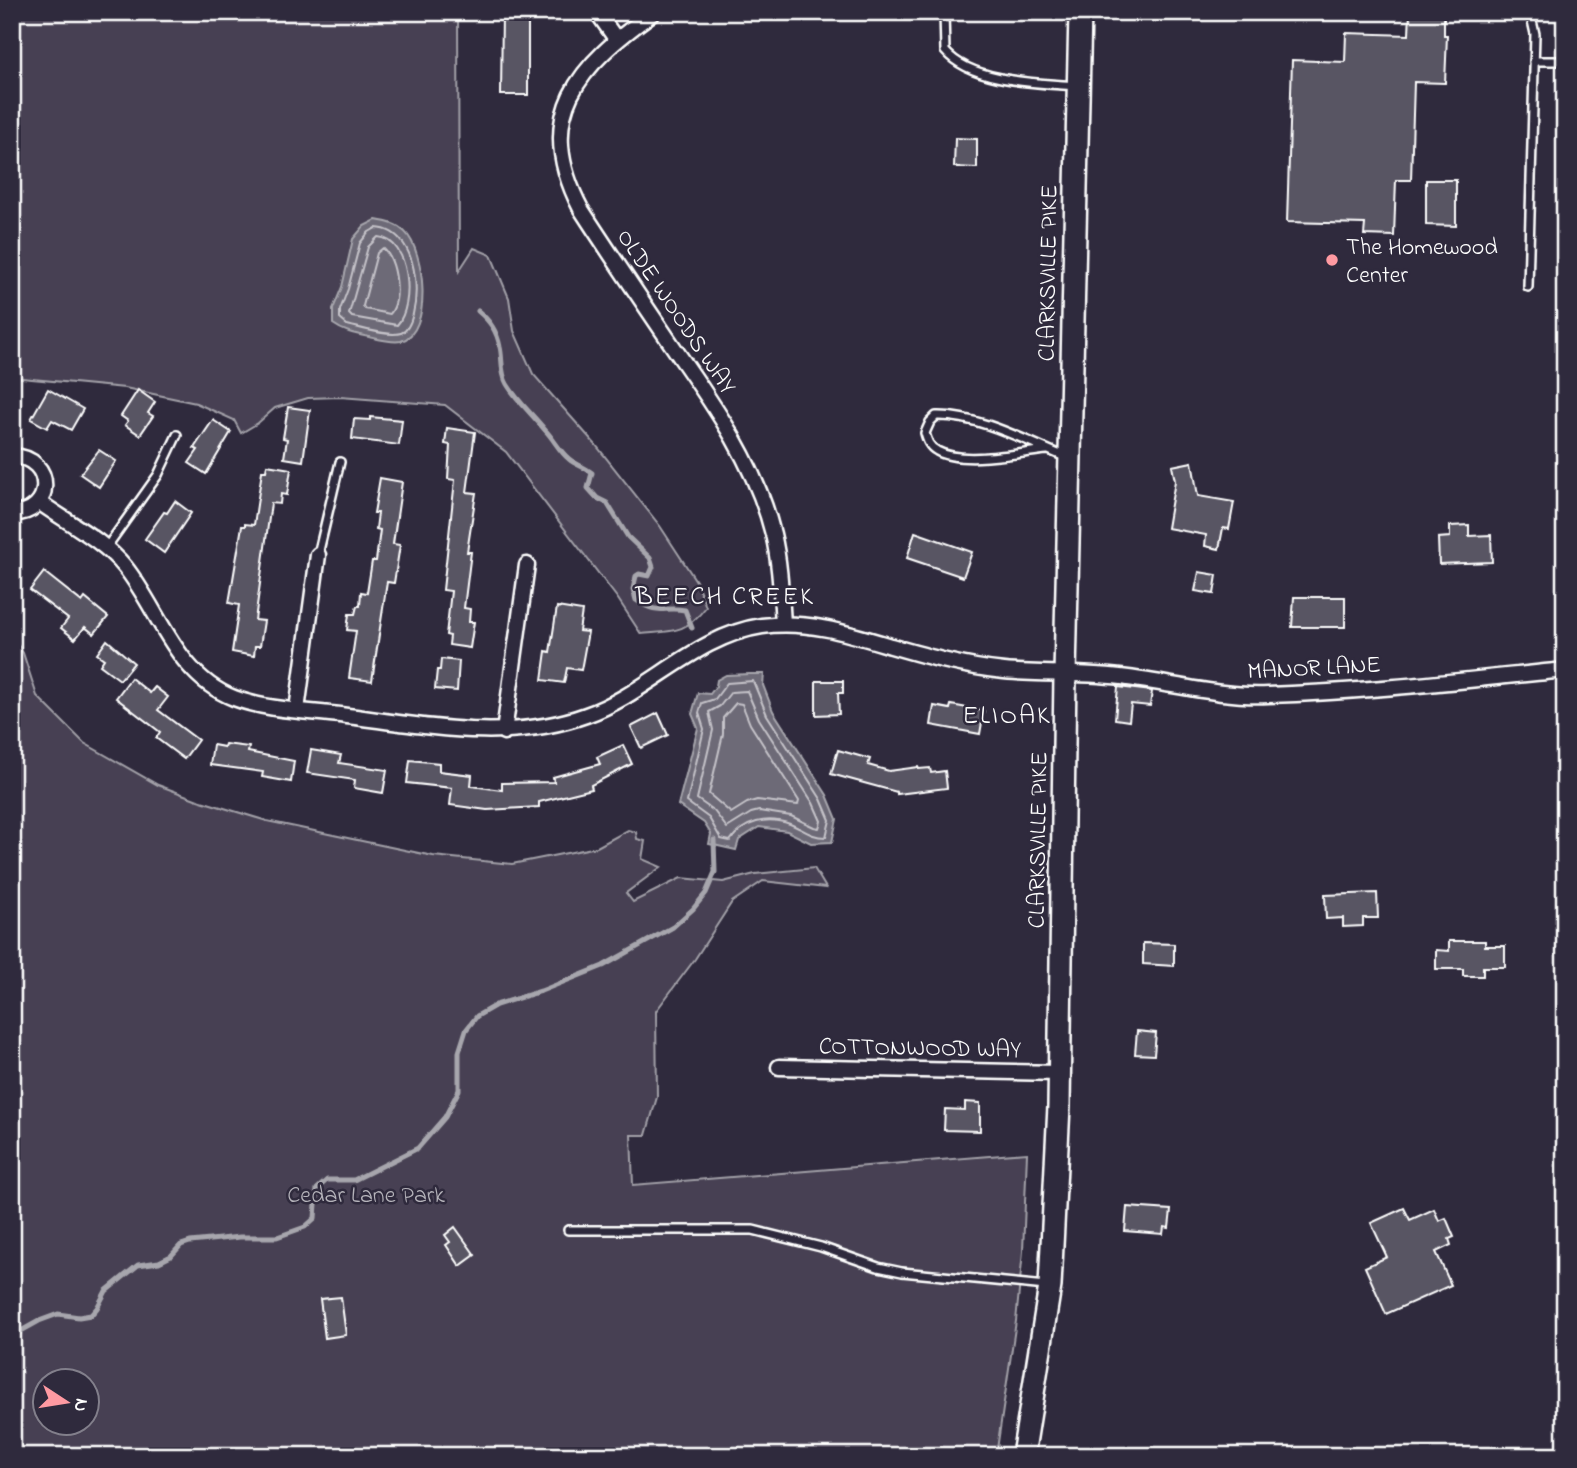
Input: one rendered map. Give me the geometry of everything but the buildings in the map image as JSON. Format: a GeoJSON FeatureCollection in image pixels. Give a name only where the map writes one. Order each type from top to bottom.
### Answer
{"type":"FeatureCollection","features":[{"type":"Feature","properties":{"kind":"main road","name":"CLARKSVILLE PIKE"},"geometry":{"type":"LineString","coordinates":[[1023,1456],[1050,1286],[1060,1073],[1069,458],[1080,12]]}},
{"type":"Feature","properties":{"kind":"street"},"geometry":{"type":"LineString","coordinates":[[597,12],[616,39]]}},
{"type":"Feature","properties":{"kind":"street","name":"OLDE WOODS WAY"},"geometry":{"type":"LineString","coordinates":[[654,12],[616,39],[588,66],[565,111],[559,138],[561,161],[568,184],[588,220],[738,445],[753,475],[773,533],[779,564],[783,624]]}},
{"type":"Feature","properties":{"kind":"street"},"geometry":{"type":"LineString","coordinates":[[12,456],[31,460],[43,475],[45,484],[39,502],[24,512],[12,513]]}},
{"type":"Feature","properties":{"kind":"street","name":"MANOR LANE"},"geometry":{"type":"LineString","coordinates":[[39,502],[106,549],[128,572],[172,642],[196,674],[213,687],[232,697],[298,710],[469,731],[504,732],[549,725],[586,715],[640,687],[730,633],[783,624],[836,630],[938,660],[973,667],[1125,677],[1190,690],[1265,695],[1565,670]]}},
{"type":"Feature","properties":{"kind":"street"},"geometry":{"type":"LineString","coordinates":[[298,710],[318,555]]}},
{"type":"Feature","properties":{"kind":"street"},"geometry":{"type":"LineString","coordinates":[[504,732],[527,565]]}},
{"type":"Feature","properties":{"kind":"street","name":"COTTONWOOD WAY"},"geometry":{"type":"LineString","coordinates":[[779,1067],[1060,1073]]}},
{"type":"Feature","properties":{"kind":"lane"},"geometry":{"type":"LineString","coordinates":[[944,12],[945,51],[960,64],[1010,81],[1078,87]]}},
{"type":"Feature","properties":{"kind":"lane"},"geometry":{"type":"LineString","coordinates":[[1528,287],[1535,34],[1530,12]]}},
{"type":"Feature","properties":{"kind":"lane"},"geometry":{"type":"LineString","coordinates":[[1534,61],[1565,61]]}},
{"type":"Feature","properties":{"kind":"lane"},"geometry":{"type":"LineString","coordinates":[[1047,450],[974,458],[952,455],[937,452],[928,444],[925,433],[936,416],[951,415],[1069,458]]}},
{"type":"Feature","properties":{"kind":"lane"},"geometry":{"type":"LineString","coordinates":[[106,549],[158,475],[177,435]]}},
{"type":"Feature","properties":{"kind":"lane"},"geometry":{"type":"LineString","coordinates":[[318,555],[340,462]]}},
{"type":"Feature","properties":{"kind":"lane"},"geometry":{"type":"LineString","coordinates":[[568,1230],[753,1230],[902,1272],[1050,1286]]}},
{"type":"Feature","properties":{"kind":"green space"},"geometry":{"type":"Polygon","coordinates":[[[12,12],[458,12],[459,271],[474,248],[491,255],[509,298],[514,331],[533,374],[595,444],[660,526],[696,581],[706,607],[685,627],[678,630],[641,634],[618,599],[506,452],[445,405],[340,397],[308,398],[275,408],[241,433],[234,420],[196,403],[125,388],[12,377],[12,12]]]}},
{"type":"Feature","properties":{"kind":"green space","name":"Cedar Lane Park"},"geometry":{"type":"Polygon","coordinates":[[[12,636],[23,653],[37,696],[84,743],[158,785],[267,821],[433,856],[512,864],[597,847],[628,830],[636,832],[637,839],[645,841],[642,859],[661,867],[626,893],[633,902],[681,878],[723,882],[755,874],[814,868],[826,888],[763,881],[732,902],[695,959],[656,1011],[657,1097],[646,1135],[631,1135],[633,1185],[1027,1153],[1023,1251],[1016,1321],[996,1456],[12,1456],[12,636]]]}},
{"type":"Feature","properties":{"kind":"water"},"geometry":{"type":"Polygon","coordinates":[[[376,220],[392,224],[405,232],[412,242],[421,272],[422,308],[418,323],[411,335],[401,341],[393,342],[354,334],[333,324],[333,309],[342,287],[353,239],[364,226],[376,220]]]}},
{"type":"Feature","properties":{"kind":"water"},"geometry":{"type":"Polygon","coordinates":[[[764,674],[763,685],[773,711],[827,795],[837,819],[832,842],[811,843],[787,831],[759,827],[739,840],[736,850],[709,844],[711,834],[704,823],[678,805],[698,728],[692,714],[698,693],[710,694],[717,680],[726,675],[764,674]]]}},
{"type":"Feature","properties":{"kind":"waterway"},"geometry":{"type":"LineString","coordinates":[[478,311],[497,336],[503,375],[511,390],[565,456],[592,473],[588,488],[597,498],[607,503],[628,537],[650,558],[653,567],[649,576],[636,576],[633,589],[636,600],[650,608],[685,610],[692,628]]}},
{"type":"Feature","properties":{"kind":"waterway"},"geometry":{"type":"LineString","coordinates":[[12,1336],[58,1314],[79,1317],[91,1315],[106,1291],[138,1265],[159,1262],[171,1256],[181,1245],[240,1237],[277,1237],[305,1227],[315,1218],[317,1189],[327,1180],[354,1180],[418,1148],[445,1117],[459,1090],[459,1052],[466,1030],[477,1016],[496,1005],[541,991],[603,966],[673,927],[706,893],[715,872],[714,840]]}},
{"type":"Feature","properties":{"kind":"place","name":"The Homewood Center"},"geometry":{"type":"Point","coordinates":[1332,260]}},
{"type":"Feature","properties":{"kind":"district","name":"BEECH CREEK"},"geometry":{"type":"Point","coordinates":[725,595]}},
{"type":"Feature","properties":{"kind":"district","name":"ELIOAK"},"geometry":{"type":"Point","coordinates":[1007,714]}}]}
